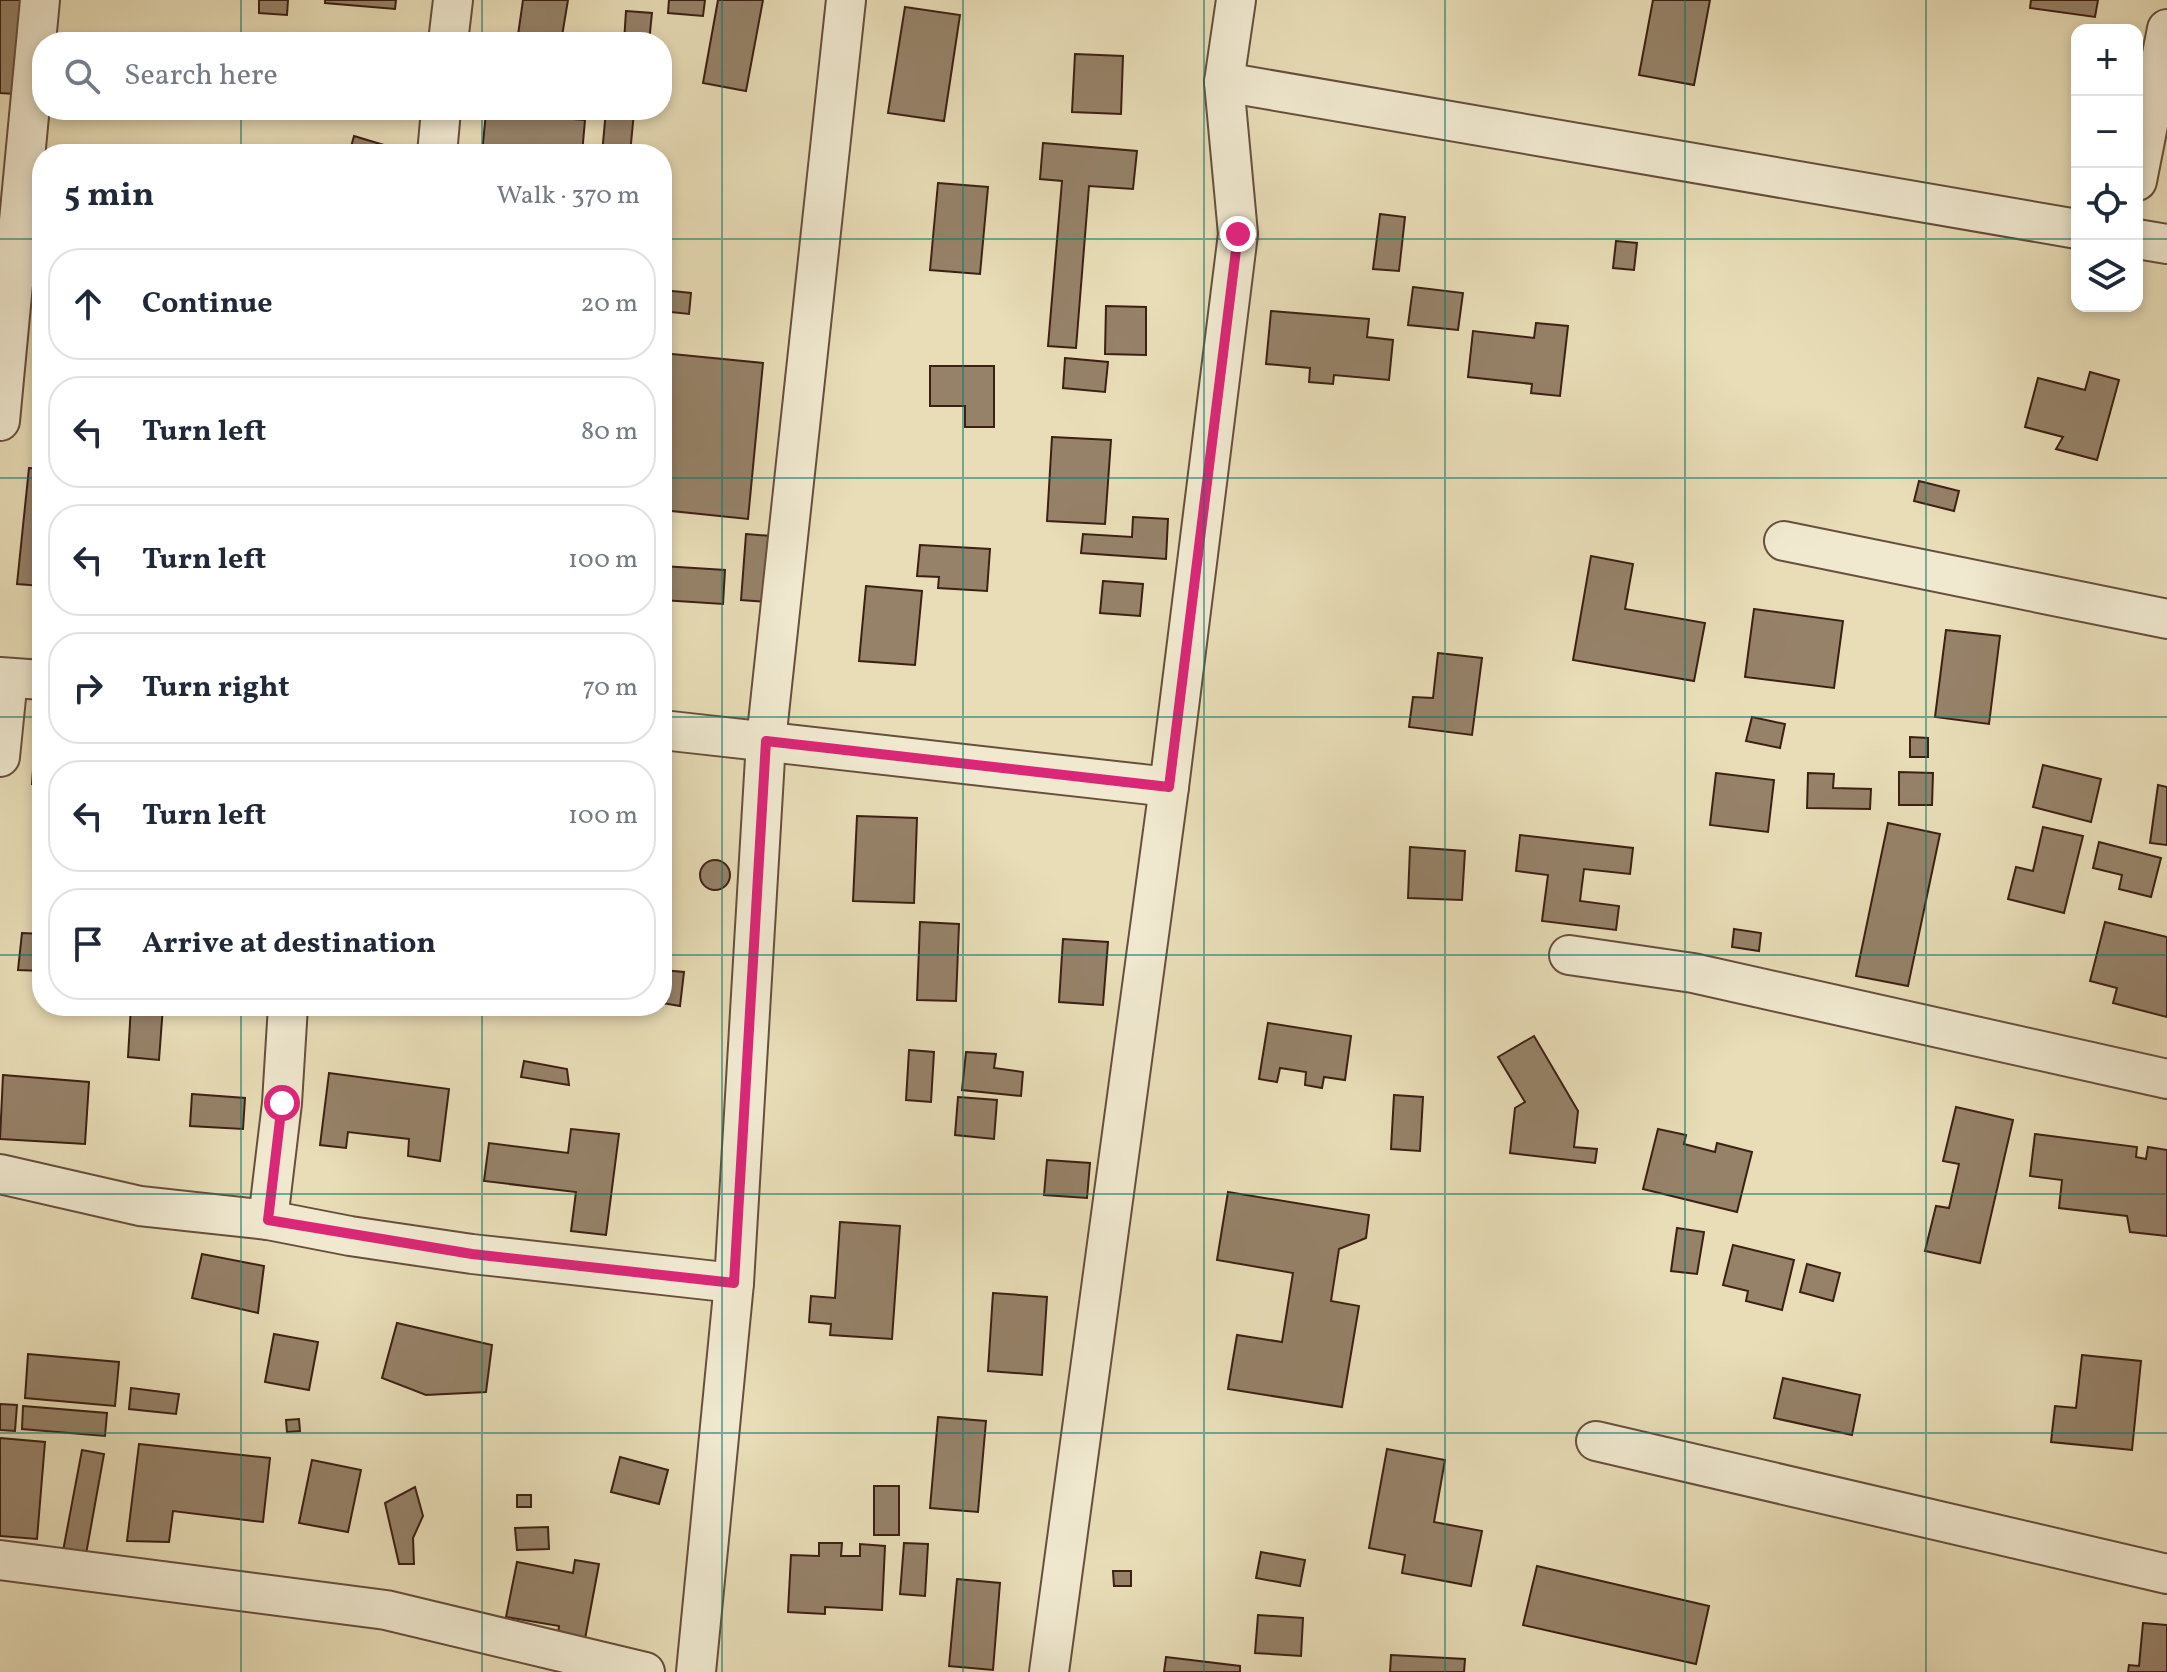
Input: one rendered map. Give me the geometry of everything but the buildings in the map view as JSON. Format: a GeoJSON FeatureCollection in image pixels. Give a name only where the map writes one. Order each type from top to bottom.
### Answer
{"type":"FeatureCollection","features":[{"type":"Feature","properties":{"kind":"street"},"geometry":{"type":"LineString","coordinates":[[36,32],[40,0]]}},
{"type":"Feature","properties":{"kind":"street"},"geometry":{"type":"LineString","coordinates":[[449,32],[453,0]]}},
{"type":"Feature","properties":{"kind":"street"},"geometry":{"type":"LineString","coordinates":[[696,1672],[734,1283],[766,741],[846,0]]}},
{"type":"Feature","properties":{"kind":"street"},"geometry":{"type":"LineString","coordinates":[[1049,1672],[1169,787],[1238,234],[1224,82],[1236,0]]}},
{"type":"Feature","properties":{"kind":"street"},"geometry":{"type":"LineString","coordinates":[[2140,168],[2167,29]]}},
{"type":"Feature","properties":{"kind":"street"},"geometry":{"type":"LineString","coordinates":[[0,421],[7,278],[32,67]]}},
{"type":"Feature","properties":{"kind":"street"},"geometry":{"type":"LineString","coordinates":[[1224,82],[2071,228]]}},
{"type":"Feature","properties":{"kind":"street"},"geometry":{"type":"LineString","coordinates":[[438,144],[440,120]]}},
{"type":"Feature","properties":{"kind":"street"},"geometry":{"type":"LineString","coordinates":[[2143,240],[2167,244]]}},
{"type":"Feature","properties":{"kind":"street"},"geometry":{"type":"LineString","coordinates":[[1784,541],[2167,619]]}},
{"type":"Feature","properties":{"kind":"street"},"geometry":{"type":"LineString","coordinates":[[0,757],[17,678]]}},
{"type":"Feature","properties":{"kind":"street"},"geometry":{"type":"LineString","coordinates":[[672,731],[1169,787]]}},
{"type":"Feature","properties":{"kind":"street"},"geometry":{"type":"LineString","coordinates":[[1569,955],[1693,973],[2167,1079]]}},
{"type":"Feature","properties":{"kind":"street"},"geometry":{"type":"LineString","coordinates":[[268,1220],[282,1103],[287,1016]]}},
{"type":"Feature","properties":{"kind":"street"},"geometry":{"type":"LineString","coordinates":[[0,1174],[140,1206],[268,1220],[472,1254],[734,1283]]}},
{"type":"Feature","properties":{"kind":"street"},"geometry":{"type":"LineString","coordinates":[[1596,1441],[2167,1574]]}},
{"type":"Feature","properties":{"kind":"street"},"geometry":{"type":"LineString","coordinates":[[0,1560],[386,1610],[645,1672]]}},
{"type":"Feature","properties":{"kind":"route"},"geometry":{"type":"LineString","coordinates":[[282,1103],[268,1220],[472,1254],[734,1283],[766,741],[1169,787],[1238,234]]}}]}
